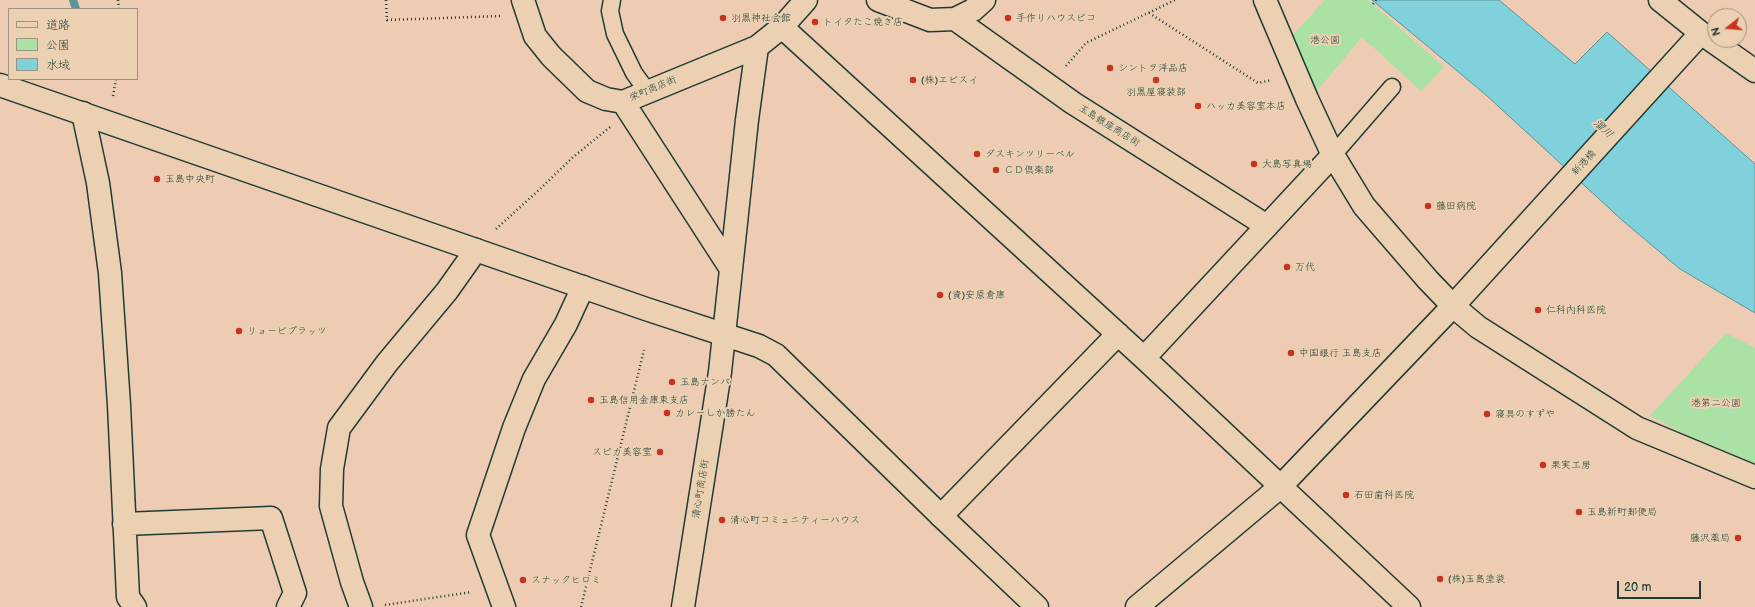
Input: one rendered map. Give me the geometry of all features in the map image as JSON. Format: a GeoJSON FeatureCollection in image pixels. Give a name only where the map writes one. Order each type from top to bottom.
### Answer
{"type":"FeatureCollection","features":[{"type":"Feature","properties":{"kind":"street"},"geometry":{"type":"LineString","coordinates":[[806,0],[782,27],[1144,358],[1409,607]]}},
{"type":"Feature","properties":{"kind":"street"},"geometry":{"type":"LineString","coordinates":[[878,0],[930,20],[955,19],[973,10],[984,0]]}},
{"type":"Feature","properties":{"kind":"street"},"geometry":{"type":"LineString","coordinates":[[1265,0],[1332,155],[1364,206],[1428,280],[1453,306],[1478,327],[1637,428],[1755,477]]}},
{"type":"Feature","properties":{"kind":"street"},"geometry":{"type":"LineString","coordinates":[[1660,0],[1701,33],[1755,71]]}},
{"type":"Feature","properties":{"kind":"street","name":"栄町商店街"},"geometry":{"type":"LineString","coordinates":[[525,8],[535,36],[551,56],[587,91],[626,107],[647,91],[757,47],[782,27]]}},
{"type":"Feature","properties":{"kind":"street","name":"玉島銀座商店街"},"geometry":{"type":"LineString","coordinates":[[955,19],[1073,103],[1266,226]]}},
{"type":"Feature","properties":{"kind":"street","name":"新港橋"},"geometry":{"type":"LineString","coordinates":[[1137,607],[1280,487],[1453,306],[1701,33]]}},
{"type":"Feature","properties":{"kind":"street","name":"清心町商店街"},"geometry":{"type":"LineString","coordinates":[[683,607],[720,372],[730,268],[757,47]]}},
{"type":"Feature","properties":{"kind":"street"},"geometry":{"type":"LineString","coordinates":[[0,85],[583,287],[759,346],[776,355],[941,516],[1037,607]]}},
{"type":"Feature","properties":{"kind":"street"},"geometry":{"type":"LineString","coordinates":[[626,107],[730,268]]}},
{"type":"Feature","properties":{"kind":"street"},"geometry":{"type":"LineString","coordinates":[[83,114],[98,183],[110,273],[119,405],[128,597],[135,607]]}},
{"type":"Feature","properties":{"kind":"street"},"geometry":{"type":"LineString","coordinates":[[1144,358],[1332,155]]}},
{"type":"Feature","properties":{"kind":"street"},"geometry":{"type":"LineString","coordinates":[[370,606],[352,582],[331,506],[332,469],[339,428],[387,363],[447,291],[476,250]]}},
{"type":"Feature","properties":{"kind":"street"},"geometry":{"type":"LineString","coordinates":[[501,598],[478,535],[514,428],[534,379],[566,324],[583,287]]}},
{"type":"Feature","properties":{"kind":"street"},"geometry":{"type":"LineString","coordinates":[[941,516],[1118,334]]}},
{"type":"Feature","properties":{"kind":"street"},"geometry":{"type":"LineString","coordinates":[[124,524],[271,518],[295,593],[288,607]]}},
{"type":"Feature","properties":{"kind":"lane"},"geometry":{"type":"LineString","coordinates":[[612,0],[610,11],[617,40],[634,73],[647,91]]}},
{"type":"Feature","properties":{"kind":"lane"},"geometry":{"type":"LineString","coordinates":[[1332,155],[1392,87]]}},
{"type":"Feature","properties":{"kind":"path"},"geometry":{"type":"LineString","coordinates":[[386,0],[388,20],[525,8]]}},
{"type":"Feature","properties":{"kind":"path"},"geometry":{"type":"LineString","coordinates":[[1042,81],[1067,65],[1086,43],[1175,0]]}},
{"type":"Feature","properties":{"kind":"path"},"geometry":{"type":"LineString","coordinates":[[1373,4],[1376,0]]}},
{"type":"Feature","properties":{"kind":"path"},"geometry":{"type":"LineString","coordinates":[[1149,13],[1258,83],[1297,76]]}},
{"type":"Feature","properties":{"kind":"path"},"geometry":{"type":"LineString","coordinates":[[476,250],[626,107]]}},
{"type":"Feature","properties":{"kind":"path"},"geometry":{"type":"LineString","coordinates":[[581,607],[644,350]]}},
{"type":"Feature","properties":{"kind":"path"},"geometry":{"type":"LineString","coordinates":[[370,606],[501,598]]}},
{"type":"Feature","properties":{"kind":"green space","name":"港公園"},"geometry":{"type":"Polygon","coordinates":[[[1325,0],[1368,0],[1444,67],[1421,91],[1362,37],[1316,92],[1292,36],[1325,0]]]}},
{"type":"Feature","properties":{"kind":"green space","name":"港第二公園"},"geometry":{"type":"Polygon","coordinates":[[[1726,333],[1755,348],[1755,463],[1685,434],[1650,416],[1726,333]]]}},
{"type":"Feature","properties":{"kind":"water","name":"溜川"},"geometry":{"type":"Polygon","coordinates":[[[1372,0],[1499,0],[1575,64],[1607,32],[1755,164],[1755,313],[1680,269],[1623,221],[1486,95],[1372,0]]]}},
{"type":"Feature","properties":{"kind":"waterway"},"geometry":{"type":"LineString","coordinates":[[73,0],[76,8]]}},
{"type":"Feature","properties":{"kind":"place","name":"羽黒神社会館"},"geometry":{"type":"Point","coordinates":[723,18]}},
{"type":"Feature","properties":{"kind":"place","name":"手作りハウスピコ"},"geometry":{"type":"Point","coordinates":[1008,18]}},
{"type":"Feature","properties":{"kind":"place","name":"トイタたこ焼き店"},"geometry":{"type":"Point","coordinates":[815,22]}},
{"type":"Feature","properties":{"kind":"place","name":"シントヲ洋品店"},"geometry":{"type":"Point","coordinates":[1110,68]}},
{"type":"Feature","properties":{"kind":"place","name":"(株)エビスイ"},"geometry":{"type":"Point","coordinates":[913,80]}},
{"type":"Feature","properties":{"kind":"place","name":"羽黒屋寝装部"},"geometry":{"type":"Point","coordinates":[1156,80]}},
{"type":"Feature","properties":{"kind":"place","name":"ハッカ美容室本店"},"geometry":{"type":"Point","coordinates":[1198,106]}},
{"type":"Feature","properties":{"kind":"place","name":"ダスキンツリーベル"},"geometry":{"type":"Point","coordinates":[977,154]}},
{"type":"Feature","properties":{"kind":"place","name":"大島写真場"},"geometry":{"type":"Point","coordinates":[1254,164]}},
{"type":"Feature","properties":{"kind":"place","name":"ＣＤ倶楽部"},"geometry":{"type":"Point","coordinates":[996,170]}},
{"type":"Feature","properties":{"kind":"place","name":"玉島中央町"},"geometry":{"type":"Point","coordinates":[157,179]}},
{"type":"Feature","properties":{"kind":"place","name":"藤田病院"},"geometry":{"type":"Point","coordinates":[1428,206]}},
{"type":"Feature","properties":{"kind":"place","name":"万代"},"geometry":{"type":"Point","coordinates":[1287,267]}},
{"type":"Feature","properties":{"kind":"place","name":"(資)安原倉庫"},"geometry":{"type":"Point","coordinates":[940,295]}},
{"type":"Feature","properties":{"kind":"place","name":"仁科内科医院"},"geometry":{"type":"Point","coordinates":[1538,310]}},
{"type":"Feature","properties":{"kind":"place","name":"リョービプラッツ"},"geometry":{"type":"Point","coordinates":[239,331]}},
{"type":"Feature","properties":{"kind":"place","name":"中国銀行 玉島支店"},"geometry":{"type":"Point","coordinates":[1291,353]}},
{"type":"Feature","properties":{"kind":"place","name":"玉島ナンバ"},"geometry":{"type":"Point","coordinates":[672,382]}},
{"type":"Feature","properties":{"kind":"place","name":"玉島信用金庫東支店"},"geometry":{"type":"Point","coordinates":[591,400]}},
{"type":"Feature","properties":{"kind":"place","name":"カレーしか勝たん"},"geometry":{"type":"Point","coordinates":[667,413]}},
{"type":"Feature","properties":{"kind":"place","name":"寝具のすずや"},"geometry":{"type":"Point","coordinates":[1487,414]}},
{"type":"Feature","properties":{"kind":"place","name":"スピカ美容室"},"geometry":{"type":"Point","coordinates":[660,452]}},
{"type":"Feature","properties":{"kind":"place","name":"果実工房"},"geometry":{"type":"Point","coordinates":[1543,465]}},
{"type":"Feature","properties":{"kind":"place","name":"石田歯科医院"},"geometry":{"type":"Point","coordinates":[1346,495]}},
{"type":"Feature","properties":{"kind":"place","name":"玉島新町郵便局"},"geometry":{"type":"Point","coordinates":[1579,512]}},
{"type":"Feature","properties":{"kind":"place","name":"清心町コミュニティーハウス"},"geometry":{"type":"Point","coordinates":[722,520]}},
{"type":"Feature","properties":{"kind":"place","name":"藤沢薬局"},"geometry":{"type":"Point","coordinates":[1738,538]}},
{"type":"Feature","properties":{"kind":"place","name":"(株)玉島塗装"},"geometry":{"type":"Point","coordinates":[1440,579]}},
{"type":"Feature","properties":{"kind":"place","name":"スナックヒロミ"},"geometry":{"type":"Point","coordinates":[523,580]}}]}
